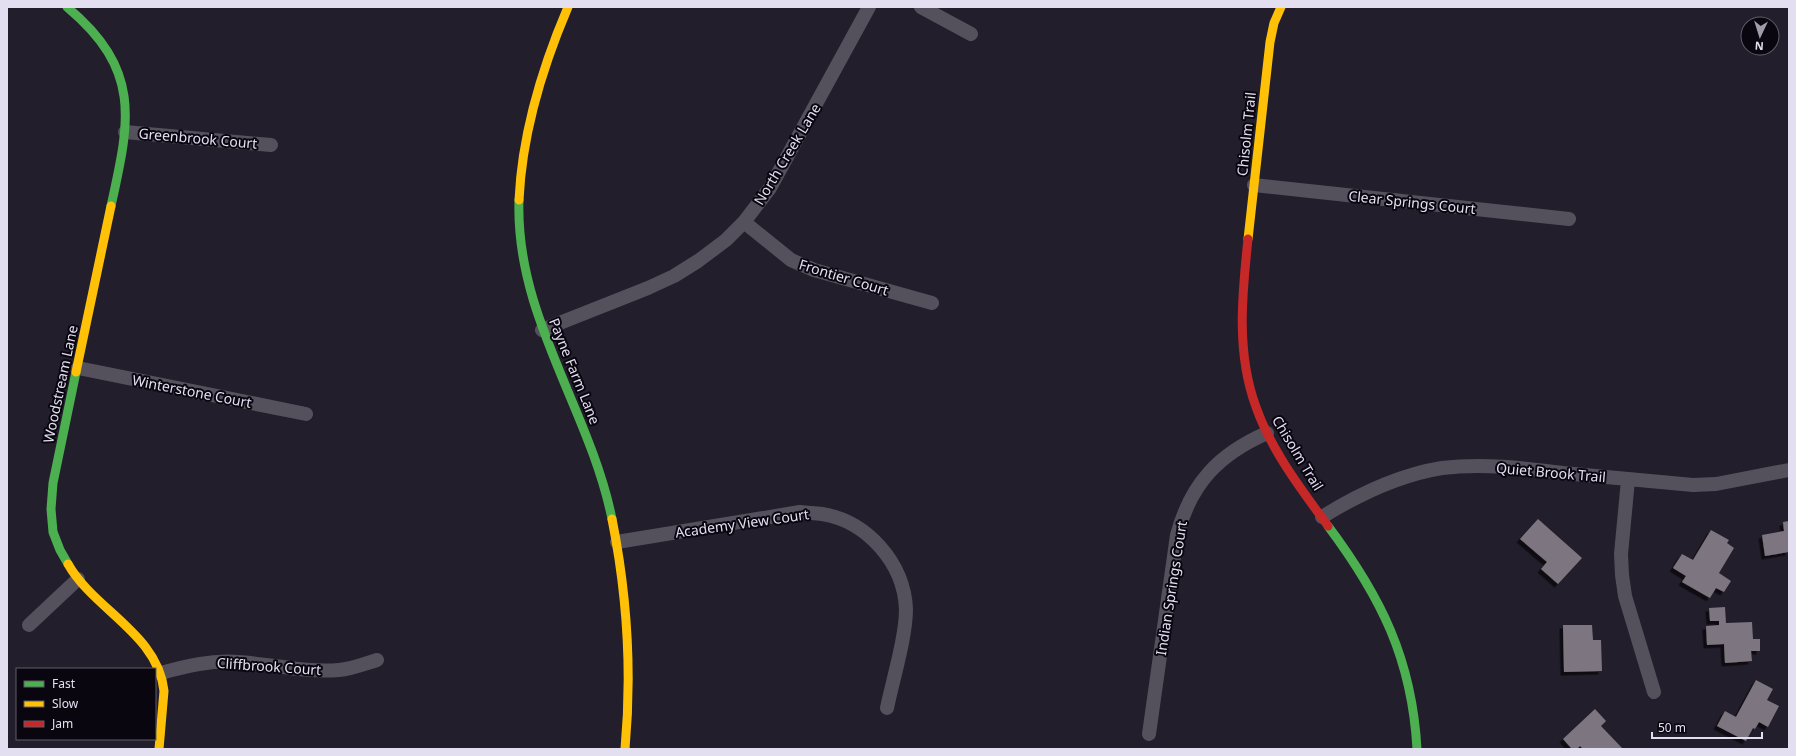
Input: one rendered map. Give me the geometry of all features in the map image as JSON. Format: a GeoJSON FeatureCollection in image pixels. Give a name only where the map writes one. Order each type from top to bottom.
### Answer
{"type":"FeatureCollection","features":[{"type":"Feature","properties":{"kind":"street","name":"Woodstream Lane"},"geometry":{"type":"LineString","coordinates":[[67,7],[82,18],[96,33],[107,49],[118,70],[126,106],[122,156],[53,483],[50,515],[53,532],[67,566],[78,579],[139,639],[154,658],[161,673],[164,694],[159,749]]}},
{"type":"Feature","properties":{"kind":"street","name":"Payne Farm Lane"},"geometry":{"type":"LineString","coordinates":[[568,7],[550,56],[531,118],[522,161],[519,192],[522,254],[529,286],[542,330],[586,434],[600,473],[611,511],[617,542],[622,584],[629,677],[625,749]]}},
{"type":"Feature","properties":{"kind":"street","name":"North Creek Lane"},"geometry":{"type":"LineString","coordinates":[[542,330],[648,288],[674,276],[698,261],[726,240],[760,203],[777,176],[869,7]]}},
{"type":"Feature","properties":{"kind":"street"},"geometry":{"type":"LineString","coordinates":[[921,7],[971,34]]}},
{"type":"Feature","properties":{"kind":"street","name":"Chisolm Trail"},"geometry":{"type":"LineString","coordinates":[[1281,7],[1274,23],[1270,42],[1242,298],[1242,329],[1248,380],[1256,406],[1267,433],[1290,472],[1366,580],[1382,608],[1397,642],[1408,681],[1414,711],[1417,749]]}},
{"type":"Feature","properties":{"kind":"street","name":"Greenbrook Court"},"geometry":{"type":"LineString","coordinates":[[125,132],[271,145]]}},
{"type":"Feature","properties":{"kind":"street","name":"Clear Springs Court"},"geometry":{"type":"LineString","coordinates":[[1254,185],[1569,218]]}},
{"type":"Feature","properties":{"kind":"street","name":"Frontier Court"},"geometry":{"type":"LineString","coordinates":[[744,222],[792,260],[814,270],[932,303]]}},
{"type":"Feature","properties":{"kind":"street","name":"Winterstone Court"},"geometry":{"type":"LineString","coordinates":[[78,368],[306,414]]}},
{"type":"Feature","properties":{"kind":"street","name":"Indian Springs Court"},"geometry":{"type":"LineString","coordinates":[[1149,734],[1177,535],[1182,518],[1192,496],[1202,480],[1215,464],[1247,442],[1267,433]]}},
{"type":"Feature","properties":{"kind":"street","name":"Quiet Brook Trail"},"geometry":{"type":"LineString","coordinates":[[1322,517],[1356,496],[1380,486],[1419,473],[1443,468],[1478,466],[1510,467],[1628,480],[1693,485],[1716,484],[1789,470]]}},
{"type":"Feature","properties":{"kind":"street"},"geometry":{"type":"LineString","coordinates":[[1628,480],[1621,554],[1622,575],[1625,596],[1654,692]]}},
{"type":"Feature","properties":{"kind":"street","name":"Academy View Court"},"geometry":{"type":"LineString","coordinates":[[617,542],[800,512],[822,514],[838,518],[856,526],[870,536],[882,548],[898,575],[906,609],[905,626],[887,708]]}},
{"type":"Feature","properties":{"kind":"street"},"geometry":{"type":"LineString","coordinates":[[29,625],[78,579]]}},
{"type":"Feature","properties":{"kind":"street","name":"Cliffbrook Court"},"geometry":{"type":"LineString","coordinates":[[161,673],[191,665],[216,662],[238,662],[338,670],[355,667],[377,660]]}},
{"type":"Feature","properties":{"kind":"building"},"geometry":{"type":"Polygon","coordinates":[[[1538,519],[1582,558],[1558,584],[1541,569],[1547,562],[1520,539],[1538,519]]]}},
{"type":"Feature","properties":{"kind":"building"},"geometry":{"type":"Polygon","coordinates":[[[1789,521],[1789,552],[1765,556],[1762,535],[1784,531],[1783,522],[1789,521]]]}},
{"type":"Feature","properties":{"kind":"building"},"geometry":{"type":"Polygon","coordinates":[[[1711,530],[1729,540],[1727,543],[1734,548],[1719,573],[1731,581],[1724,592],[1716,588],[1710,598],[1682,582],[1686,576],[1673,568],[1682,554],[1693,560],[1711,530]]]}},
{"type":"Feature","properties":{"kind":"building"},"geometry":{"type":"Polygon","coordinates":[[[1725,607],[1726,623],[1752,622],[1753,639],[1760,639],[1760,651],[1751,651],[1752,661],[1725,663],[1724,644],[1707,645],[1706,626],[1719,625],[1719,621],[1710,621],[1709,608],[1725,607]]]}},
{"type":"Feature","properties":{"kind":"building"},"geometry":{"type":"Polygon","coordinates":[[[1563,625],[1592,625],[1593,640],[1601,640],[1602,671],[1564,672],[1563,625]]]}},
{"type":"Feature","properties":{"kind":"building"},"geometry":{"type":"Polygon","coordinates":[[[1756,680],[1773,689],[1767,700],[1779,706],[1768,727],[1759,722],[1755,729],[1753,728],[1746,741],[1717,726],[1725,711],[1736,717],[1756,680]]]}},
{"type":"Feature","properties":{"kind":"building"},"geometry":{"type":"Polygon","coordinates":[[[1595,709],[1606,721],[1601,726],[1623,749],[1583,749],[1580,746],[1577,749],[1572,749],[1563,739],[1595,709]]]}},
{"type":"Feature","properties":{"kind":"traffic: fast"},"geometry":{"type":"LineString","coordinates":[[67,7],[91,30],[108,53],[119,75],[124,98],[125,122],[123,147],[111,206]]}},
{"type":"Feature","properties":{"kind":"traffic: fast"},"geometry":{"type":"LineString","coordinates":[[519,200],[521,243],[529,283],[541,323],[588,439],[602,479],[612,519]]}},
{"type":"Feature","properties":{"kind":"traffic: fast"},"geometry":{"type":"LineString","coordinates":[[68,564],[60,550],[53,532],[51,509],[53,483],[76,372]]}},
{"type":"Feature","properties":{"kind":"traffic: fast"},"geometry":{"type":"LineString","coordinates":[[1328,526],[1364,578],[1390,630],[1401,658],[1408,686],[1414,716],[1417,749]]}},
{"type":"Feature","properties":{"kind":"traffic: slow"},"geometry":{"type":"LineString","coordinates":[[519,200],[524,151],[535,102],[542,77],[568,7]]}},
{"type":"Feature","properties":{"kind":"traffic: slow"},"geometry":{"type":"LineString","coordinates":[[1248,239],[1270,42],[1274,23],[1281,7]]}},
{"type":"Feature","properties":{"kind":"traffic: slow"},"geometry":{"type":"LineString","coordinates":[[76,372],[111,206]]}},
{"type":"Feature","properties":{"kind":"traffic: slow"},"geometry":{"type":"LineString","coordinates":[[612,519],[625,605],[627,634],[628,692],[625,749]]}},
{"type":"Feature","properties":{"kind":"traffic: slow"},"geometry":{"type":"LineString","coordinates":[[68,564],[79,580],[93,595],[138,638],[150,654],[159,671],[164,691],[159,749]]}},
{"type":"Feature","properties":{"kind":"traffic: jam"},"geometry":{"type":"LineString","coordinates":[[1248,239],[1242,324],[1245,366],[1250,387],[1262,423],[1278,454],[1328,526]]}}]}
